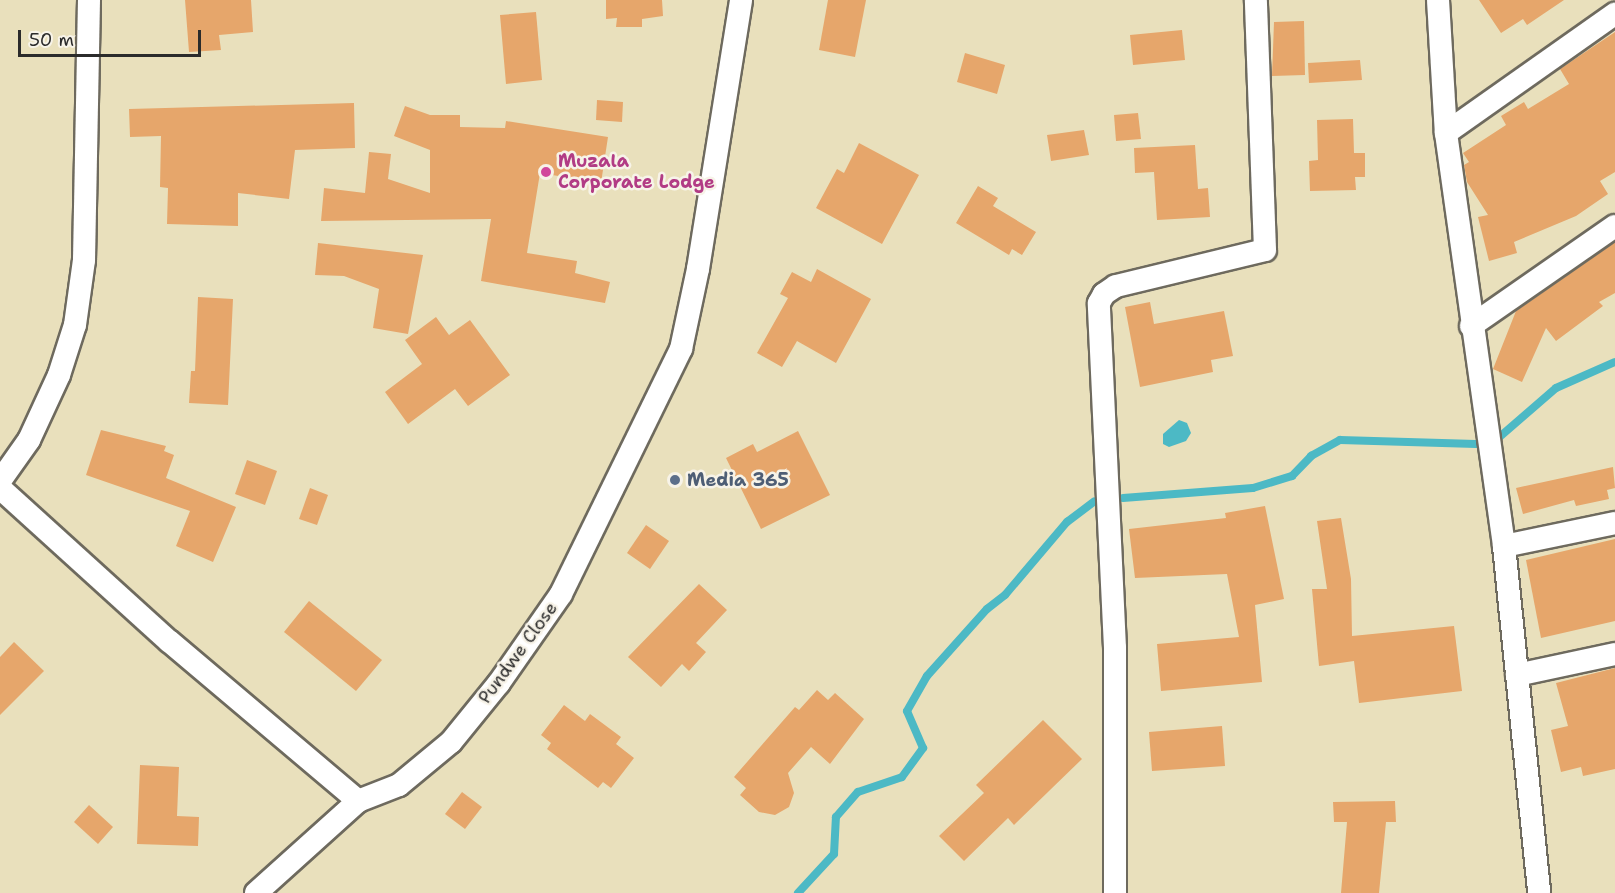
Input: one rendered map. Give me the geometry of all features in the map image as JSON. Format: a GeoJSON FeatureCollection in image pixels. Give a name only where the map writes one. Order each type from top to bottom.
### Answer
{"type":"FeatureCollection","features":[{"type":"Feature","properties":{"kind":"street"},"geometry":{"type":"LineString","coordinates":[[0,481],[29,440],[59,375],[75,325],[84,260],[89,0]]}},
{"type":"Feature","properties":{"kind":"street","name":"Pundwe Close"},"geometry":{"type":"LineString","coordinates":[[358,801],[399,786],[451,742],[499,683],[561,594],[646,424],[681,350],[698,268],[741,0]]}},
{"type":"Feature","properties":{"kind":"street"},"geometry":{"type":"LineString","coordinates":[[1115,893],[1115,648],[1099,303],[1104,294],[1116,286],[1265,250],[1256,0]]}},
{"type":"Feature","properties":{"kind":"street"},"geometry":{"type":"LineString","coordinates":[[1438,0],[1446,133],[1471,326],[1504,546],[1539,893]]}},
{"type":"Feature","properties":{"kind":"street"},"geometry":{"type":"LineString","coordinates":[[1446,133],[1615,14]]}},
{"type":"Feature","properties":{"kind":"street"},"geometry":{"type":"LineString","coordinates":[[1471,326],[1615,226]]}},
{"type":"Feature","properties":{"kind":"street"},"geometry":{"type":"LineString","coordinates":[[0,488],[169,641],[358,801],[256,893]]}},
{"type":"Feature","properties":{"kind":"street"},"geometry":{"type":"LineString","coordinates":[[1504,546],[1615,523]]}},
{"type":"Feature","properties":{"kind":"street"},"geometry":{"type":"LineString","coordinates":[[1517,675],[1615,654]]}},
{"type":"Feature","properties":{"kind":"water"},"geometry":{"type":"Polygon","coordinates":[[[1179,420],[1187,423],[1191,433],[1186,441],[1169,447],[1163,444],[1163,434],[1179,420]]]}},
{"type":"Feature","properties":{"kind":"building"},"geometry":{"type":"Polygon","coordinates":[[[185,0],[251,0],[253,32],[219,35],[221,50],[189,52],[185,0]]]}},
{"type":"Feature","properties":{"kind":"building"},"geometry":{"type":"Polygon","coordinates":[[[606,0],[662,0],[663,16],[642,19],[642,27],[616,27],[617,18],[606,19],[606,0]]]}},
{"type":"Feature","properties":{"kind":"building"},"geometry":{"type":"Polygon","coordinates":[[[828,0],[866,0],[855,57],[819,50],[828,0]]]}},
{"type":"Feature","properties":{"kind":"building"},"geometry":{"type":"Polygon","coordinates":[[[1479,0],[1564,0],[1527,25],[1523,19],[1501,33],[1479,0]]]}},
{"type":"Feature","properties":{"kind":"building"},"geometry":{"type":"Polygon","coordinates":[[[536,12],[542,80],[506,84],[500,15],[536,12]]]}},
{"type":"Feature","properties":{"kind":"building"},"geometry":{"type":"Polygon","coordinates":[[[1304,21],[1305,75],[1272,76],[1274,22],[1304,21]]]}},
{"type":"Feature","properties":{"kind":"building"},"geometry":{"type":"Polygon","coordinates":[[[1182,30],[1185,60],[1133,65],[1130,35],[1182,30]]]}},
{"type":"Feature","properties":{"kind":"building"},"geometry":{"type":"Polygon","coordinates":[[[1615,32],[1615,172],[1600,181],[1608,194],[1576,216],[1514,242],[1517,253],[1489,261],[1478,217],[1488,215],[1467,182],[1464,165],[1469,162],[1463,153],[1506,125],[1501,116],[1524,102],[1528,109],[1569,84],[1560,69],[1615,32]]]}},
{"type":"Feature","properties":{"kind":"building"},"geometry":{"type":"Polygon","coordinates":[[[965,53],[1005,65],[997,94],[957,82],[965,53]]]}},
{"type":"Feature","properties":{"kind":"building"},"geometry":{"type":"Polygon","coordinates":[[[1360,60],[1362,80],[1309,83],[1308,63],[1360,60]]]}},
{"type":"Feature","properties":{"kind":"building"},"geometry":{"type":"Polygon","coordinates":[[[597,100],[623,102],[622,122],[596,120],[597,100]]]}},
{"type":"Feature","properties":{"kind":"building"},"geometry":{"type":"Polygon","coordinates":[[[354,103],[355,148],[295,150],[289,199],[238,193],[238,226],[167,224],[168,188],[160,187],[161,136],[130,137],[129,109],[354,103]]]}},
{"type":"Feature","properties":{"kind":"building"},"geometry":{"type":"Polygon","coordinates":[[[405,106],[430,115],[460,115],[460,127],[505,128],[506,121],[608,137],[601,183],[540,173],[527,253],[577,261],[575,273],[610,282],[605,303],[481,281],[491,219],[321,221],[324,188],[365,193],[369,152],[391,154],[388,179],[430,193],[430,150],[394,136],[405,106]]]}},
{"type":"Feature","properties":{"kind":"building"},"geometry":{"type":"Polygon","coordinates":[[[1138,113],[1141,139],[1116,141],[1114,115],[1138,113]]]}},
{"type":"Feature","properties":{"kind":"building"},"geometry":{"type":"Polygon","coordinates":[[[1353,119],[1354,153],[1365,153],[1365,177],[1355,177],[1356,190],[1310,191],[1309,161],[1318,160],[1317,120],[1353,119]]]}},
{"type":"Feature","properties":{"kind":"building"},"geometry":{"type":"Polygon","coordinates":[[[1084,130],[1089,155],[1051,161],[1047,135],[1084,130]]]}},
{"type":"Feature","properties":{"kind":"building"},"geometry":{"type":"Polygon","coordinates":[[[859,143],[919,175],[882,244],[816,208],[837,169],[844,173],[859,143]]]}},
{"type":"Feature","properties":{"kind":"building"},"geometry":{"type":"Polygon","coordinates":[[[1195,145],[1198,189],[1208,188],[1210,217],[1157,220],[1154,172],[1135,173],[1134,148],[1195,145]]]}},
{"type":"Feature","properties":{"kind":"building"},"geometry":{"type":"Polygon","coordinates":[[[978,186],[998,198],[993,206],[1036,232],[1022,255],[1012,249],[1009,255],[956,223],[978,186]]]}},
{"type":"Feature","properties":{"kind":"building"},"geometry":{"type":"Polygon","coordinates":[[[1615,242],[1615,293],[1599,302],[1603,306],[1556,341],[1546,328],[1522,382],[1493,369],[1516,311],[1615,242]]]}},
{"type":"Feature","properties":{"kind":"building"},"geometry":{"type":"Polygon","coordinates":[[[318,243],[423,255],[408,334],[373,328],[379,289],[344,276],[315,275],[318,243]]]}},
{"type":"Feature","properties":{"kind":"building"},"geometry":{"type":"Polygon","coordinates":[[[817,269],[871,299],[836,363],[797,341],[782,367],[757,353],[788,298],[780,294],[792,272],[811,282],[817,269]]]}},
{"type":"Feature","properties":{"kind":"building"},"geometry":{"type":"Polygon","coordinates":[[[198,297],[233,299],[228,405],[189,403],[191,371],[195,371],[198,297]]]}},
{"type":"Feature","properties":{"kind":"building"},"geometry":{"type":"Polygon","coordinates":[[[1150,302],[1154,324],[1224,311],[1233,356],[1211,360],[1213,372],[1140,387],[1125,307],[1150,302]]]}},
{"type":"Feature","properties":{"kind":"building"},"geometry":{"type":"Polygon","coordinates":[[[436,317],[449,335],[470,320],[510,375],[468,406],[455,389],[408,424],[385,392],[422,364],[405,340],[436,317]]]}},
{"type":"Feature","properties":{"kind":"building"},"geometry":{"type":"Polygon","coordinates":[[[101,430],[166,446],[164,451],[174,455],[166,478],[236,507],[213,562],[176,546],[190,511],[86,475],[101,430]]]}},
{"type":"Feature","properties":{"kind":"building"},"geometry":{"type":"Polygon","coordinates":[[[798,431],[830,495],[761,529],[726,458],[753,444],[757,452],[798,431]]]}},
{"type":"Feature","properties":{"kind":"building"},"geometry":{"type":"Polygon","coordinates":[[[247,460],[277,471],[265,505],[235,494],[247,460]]]}},
{"type":"Feature","properties":{"kind":"building"},"geometry":{"type":"Polygon","coordinates":[[[1613,467],[1615,488],[1607,490],[1609,499],[1576,506],[1574,500],[1523,514],[1516,488],[1613,467]]]}},
{"type":"Feature","properties":{"kind":"building"},"geometry":{"type":"Polygon","coordinates":[[[310,488],[328,495],[317,525],[299,519],[310,488]]]}},
{"type":"Feature","properties":{"kind":"building"},"geometry":{"type":"Polygon","coordinates":[[[1265,506],[1284,599],[1255,605],[1262,682],[1161,691],[1157,644],[1239,637],[1227,574],[1135,578],[1129,529],[1226,518],[1225,513],[1265,506]]]}},
{"type":"Feature","properties":{"kind":"building"},"geometry":{"type":"Polygon","coordinates":[[[1341,518],[1351,579],[1352,636],[1454,626],[1462,691],[1359,703],[1354,661],[1319,666],[1312,589],[1327,589],[1317,521],[1341,518]]]}},
{"type":"Feature","properties":{"kind":"building"},"geometry":{"type":"Polygon","coordinates":[[[646,525],[669,541],[650,569],[627,553],[646,525]]]}},
{"type":"Feature","properties":{"kind":"building"},"geometry":{"type":"Polygon","coordinates":[[[1615,539],[1615,621],[1541,638],[1526,560],[1615,539]]]}},
{"type":"Feature","properties":{"kind":"building"},"geometry":{"type":"Polygon","coordinates":[[[699,584],[727,610],[696,643],[706,652],[689,671],[682,664],[661,687],[628,657],[699,584]]]}},
{"type":"Feature","properties":{"kind":"building"},"geometry":{"type":"Polygon","coordinates":[[[309,601],[382,660],[356,691],[284,632],[309,601]]]}},
{"type":"Feature","properties":{"kind":"building"},"geometry":{"type":"Polygon","coordinates":[[[14,642],[44,671],[0,715],[0,657],[14,642]]]}},
{"type":"Feature","properties":{"kind":"building"},"geometry":{"type":"Polygon","coordinates":[[[1615,668],[1615,769],[1583,776],[1581,767],[1561,772],[1551,730],[1568,726],[1556,683],[1615,668]]]}},
{"type":"Feature","properties":{"kind":"building"},"geometry":{"type":"Polygon","coordinates":[[[817,690],[828,700],[835,693],[864,719],[830,764],[811,747],[788,773],[794,793],[789,807],[775,815],[759,812],[740,795],[746,788],[734,777],[795,707],[799,710],[817,690]]]}},
{"type":"Feature","properties":{"kind":"building"},"geometry":{"type":"Polygon","coordinates":[[[564,705],[585,721],[590,714],[621,737],[616,744],[634,758],[611,788],[603,782],[598,788],[547,749],[551,743],[541,735],[564,705]]]}},
{"type":"Feature","properties":{"kind":"building"},"geometry":{"type":"Polygon","coordinates":[[[1043,720],[1082,759],[1014,825],[1008,818],[964,861],[939,836],[984,793],[976,785],[1043,720]]]}},
{"type":"Feature","properties":{"kind":"building"},"geometry":{"type":"Polygon","coordinates":[[[1222,726],[1225,766],[1152,771],[1149,732],[1222,726]]]}},
{"type":"Feature","properties":{"kind":"building"},"geometry":{"type":"Polygon","coordinates":[[[140,765],[179,767],[177,816],[199,817],[198,846],[137,844],[140,765]]]}},
{"type":"Feature","properties":{"kind":"building"},"geometry":{"type":"Polygon","coordinates":[[[462,792],[482,807],[465,829],[445,814],[462,792]]]}},
{"type":"Feature","properties":{"kind":"building"},"geometry":{"type":"Polygon","coordinates":[[[1395,801],[1396,822],[1386,822],[1379,893],[1341,893],[1347,822],[1334,822],[1333,802],[1395,801]]]}},
{"type":"Feature","properties":{"kind":"building"},"geometry":{"type":"Polygon","coordinates":[[[89,805],[113,827],[98,844],[74,822],[89,805]]]}},
{"type":"Feature","properties":{"kind":"waterway"},"geometry":{"type":"LineString","coordinates":[[1496,440],[1556,388],[1615,362]]}},
{"type":"Feature","properties":{"kind":"waterway"},"geometry":{"type":"LineString","coordinates":[[1123,498],[1253,488],[1292,476],[1311,456],[1340,440],[1476,444]]}},
{"type":"Feature","properties":{"kind":"waterway"},"geometry":{"type":"LineString","coordinates":[[798,893],[834,854],[836,817],[858,792],[902,777],[923,748],[907,711],[927,676],[987,609],[1005,595],[1067,522],[1094,502]]}},
{"type":"Feature","properties":{"kind":"place","name":"Muzala Corporate Lodge"},"geometry":{"type":"Point","coordinates":[546,172]}},
{"type":"Feature","properties":{"kind":"place","name":"Media 365"},"geometry":{"type":"Point","coordinates":[675,480]}}]}
